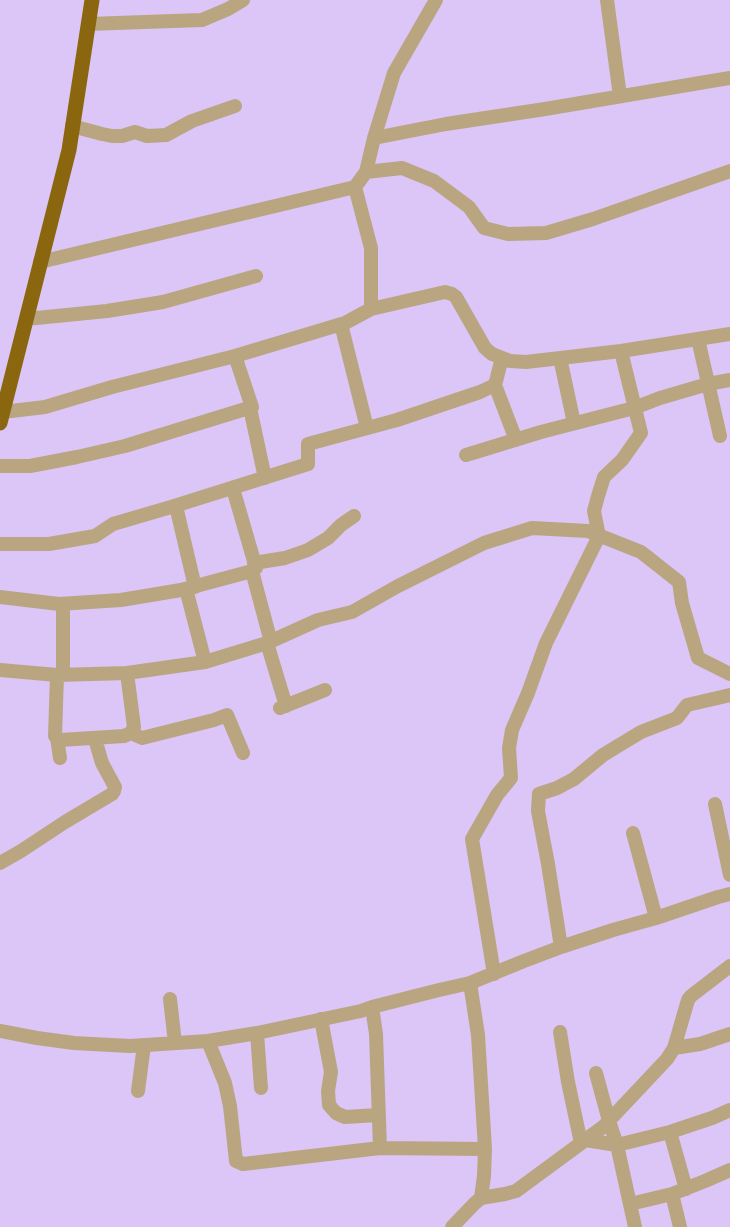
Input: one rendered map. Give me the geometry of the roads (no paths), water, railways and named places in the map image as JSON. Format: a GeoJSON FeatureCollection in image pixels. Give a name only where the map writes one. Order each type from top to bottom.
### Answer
{"type":"FeatureCollection","features":[{"type":"Feature","properties":{"kind":"main road"},"geometry":{"type":"LineString","coordinates":[[1,418],[68,150],[92,0]]}},
{"type":"Feature","properties":{"kind":"street"},"geometry":{"type":"LineString","coordinates":[[88,24],[202,20],[228,9],[243,0]]}},
{"type":"Feature","properties":{"kind":"street"},"geometry":{"type":"LineString","coordinates":[[40,262],[355,187],[366,172],[394,72],[436,0]]}},
{"type":"Feature","properties":{"kind":"street"},"geometry":{"type":"LineString","coordinates":[[607,0],[620,96]]}},
{"type":"Feature","properties":{"kind":"street"},"geometry":{"type":"LineString","coordinates":[[374,138],[446,124],[730,78]]}},
{"type":"Feature","properties":{"kind":"street"},"geometry":{"type":"LineString","coordinates":[[72,126],[112,136],[122,136],[135,132],[146,136],[166,135],[192,121],[235,106]]}},
{"type":"Feature","properties":{"kind":"street"},"geometry":{"type":"LineString","coordinates":[[366,172],[402,168],[434,181],[469,207],[484,228],[508,234],[546,233],[593,219],[730,172]]}},
{"type":"Feature","properties":{"kind":"street"},"geometry":{"type":"LineString","coordinates":[[355,187],[371,248],[371,309]]}},
{"type":"Feature","properties":{"kind":"street"},"geometry":{"type":"LineString","coordinates":[[26,319],[107,311],[163,302],[256,276]]}},
{"type":"Feature","properties":{"kind":"street"},"geometry":{"type":"LineString","coordinates":[[1,418],[112,387],[235,356],[341,324],[371,309],[444,292],[456,297],[485,348],[492,354],[510,361],[526,362],[560,358],[730,334]]}},
{"type":"Feature","properties":{"kind":"street"},"geometry":{"type":"LineString","coordinates":[[341,324],[367,428]]}},
{"type":"Feature","properties":{"kind":"street"},"geometry":{"type":"LineString","coordinates":[[698,339],[720,436]]}},
{"type":"Feature","properties":{"kind":"street"},"geometry":{"type":"LineString","coordinates":[[494,974],[472,839],[497,794],[511,778],[509,748],[512,730],[546,643],[599,536],[594,511],[604,476],[622,460],[641,433],[620,350]]}},
{"type":"Feature","properties":{"kind":"street"},"geometry":{"type":"LineString","coordinates":[[235,356],[252,407],[250,408],[265,478]]}},
{"type":"Feature","properties":{"kind":"street"},"geometry":{"type":"LineString","coordinates":[[502,358],[496,385],[516,440]]}},
{"type":"Feature","properties":{"kind":"street"},"geometry":{"type":"LineString","coordinates":[[560,358],[574,423]]}},
{"type":"Feature","properties":{"kind":"street"},"geometry":{"type":"LineString","coordinates":[[466,455],[574,423],[634,408],[708,384],[730,380]]}},
{"type":"Feature","properties":{"kind":"street"},"geometry":{"type":"LineString","coordinates":[[0,544],[49,544],[96,536],[113,524],[308,464],[308,444],[397,420],[496,385]]}},
{"type":"Feature","properties":{"kind":"street"},"geometry":{"type":"LineString","coordinates":[[0,466],[30,466],[78,457],[125,446],[250,408]]}},
{"type":"Feature","properties":{"kind":"street"},"geometry":{"type":"LineString","coordinates":[[234,487],[283,707],[325,690]]}},
{"type":"Feature","properties":{"kind":"street"},"geometry":{"type":"LineString","coordinates":[[176,506],[205,662]]}},
{"type":"Feature","properties":{"kind":"street"},"geometry":{"type":"LineString","coordinates":[[0,597],[63,604],[121,600],[190,588],[308,550],[328,538],[354,516]]}},
{"type":"Feature","properties":{"kind":"street"},"geometry":{"type":"LineString","coordinates":[[0,670],[60,675],[127,673],[205,662],[269,643],[318,620],[352,612],[432,569],[484,544],[532,528],[588,531],[641,552],[679,582],[682,604],[698,658],[730,674]]}},
{"type":"Feature","properties":{"kind":"street"},"geometry":{"type":"LineString","coordinates":[[60,758],[57,738],[55,736],[63,604]]}},
{"type":"Feature","properties":{"kind":"street"},"geometry":{"type":"LineString","coordinates":[[57,738],[60,740],[95,739],[124,736],[131,733],[134,728],[127,673]]}},
{"type":"Feature","properties":{"kind":"street"},"geometry":{"type":"LineString","coordinates":[[561,948],[538,811],[539,794],[557,788],[574,779],[604,755],[641,732],[677,718],[687,705],[730,695]]}},
{"type":"Feature","properties":{"kind":"street"},"geometry":{"type":"LineString","coordinates":[[131,733],[142,738],[227,715],[243,753]]}},
{"type":"Feature","properties":{"kind":"street"},"geometry":{"type":"LineString","coordinates":[[0,863],[112,794],[115,788],[102,763],[95,739]]}},
{"type":"Feature","properties":{"kind":"street"},"geometry":{"type":"LineString","coordinates":[[715,804],[730,875]]}},
{"type":"Feature","properties":{"kind":"street"},"geometry":{"type":"LineString","coordinates":[[633,833],[656,918]]}},
{"type":"Feature","properties":{"kind":"street"},"geometry":{"type":"LineString","coordinates":[[0,1031],[74,1043],[130,1046],[208,1041],[257,1033],[470,984],[524,961],[613,930],[730,894]]}},
{"type":"Feature","properties":{"kind":"street"},"geometry":{"type":"LineString","coordinates":[[452,1227],[481,1198],[516,1191],[603,1127],[667,1059],[674,1048],[688,1000],[691,996],[730,966]]}},
{"type":"Feature","properties":{"kind":"street"},"geometry":{"type":"LineString","coordinates":[[470,984],[478,1035],[485,1149],[481,1198]]}},
{"type":"Feature","properties":{"kind":"street"},"geometry":{"type":"LineString","coordinates":[[170,999],[175,1043]]}},
{"type":"Feature","properties":{"kind":"street"},"geometry":{"type":"LineString","coordinates":[[372,1007],[376,1034],[380,1148]]}},
{"type":"Feature","properties":{"kind":"street"},"geometry":{"type":"LineString","coordinates":[[321,1019],[330,1072],[329,1105],[336,1113],[345,1116],[378,1115]]}},
{"type":"Feature","properties":{"kind":"street"},"geometry":{"type":"LineString","coordinates":[[560,1032],[568,1082],[583,1142]]}},
{"type":"Feature","properties":{"kind":"street"},"geometry":{"type":"LineString","coordinates":[[257,1033],[261,1088]]}},
{"type":"Feature","properties":{"kind":"street"},"geometry":{"type":"LineString","coordinates":[[674,1048],[700,1044],[730,1034]]}},
{"type":"Feature","properties":{"kind":"street"},"geometry":{"type":"LineString","coordinates":[[208,1041],[227,1091],[236,1161],[243,1164],[380,1148],[485,1149]]}},
{"type":"Feature","properties":{"kind":"street"},"geometry":{"type":"LineString","coordinates":[[138,1091],[144,1045]]}},
{"type":"Feature","properties":{"kind":"street"},"geometry":{"type":"LineString","coordinates":[[596,1072],[617,1145],[635,1227]]}},
{"type":"Feature","properties":{"kind":"street"},"geometry":{"type":"LineString","coordinates":[[583,1142],[617,1145],[670,1132],[730,1110]]}},
{"type":"Feature","properties":{"kind":"street"},"geometry":{"type":"LineString","coordinates":[[670,1132],[686,1188]]}},
{"type":"Feature","properties":{"kind":"street"},"geometry":{"type":"LineString","coordinates":[[630,1204],[672,1194],[730,1170]]}},
{"type":"Feature","properties":{"kind":"street"},"geometry":{"type":"LineString","coordinates":[[672,1194],[680,1227]]}}]}
